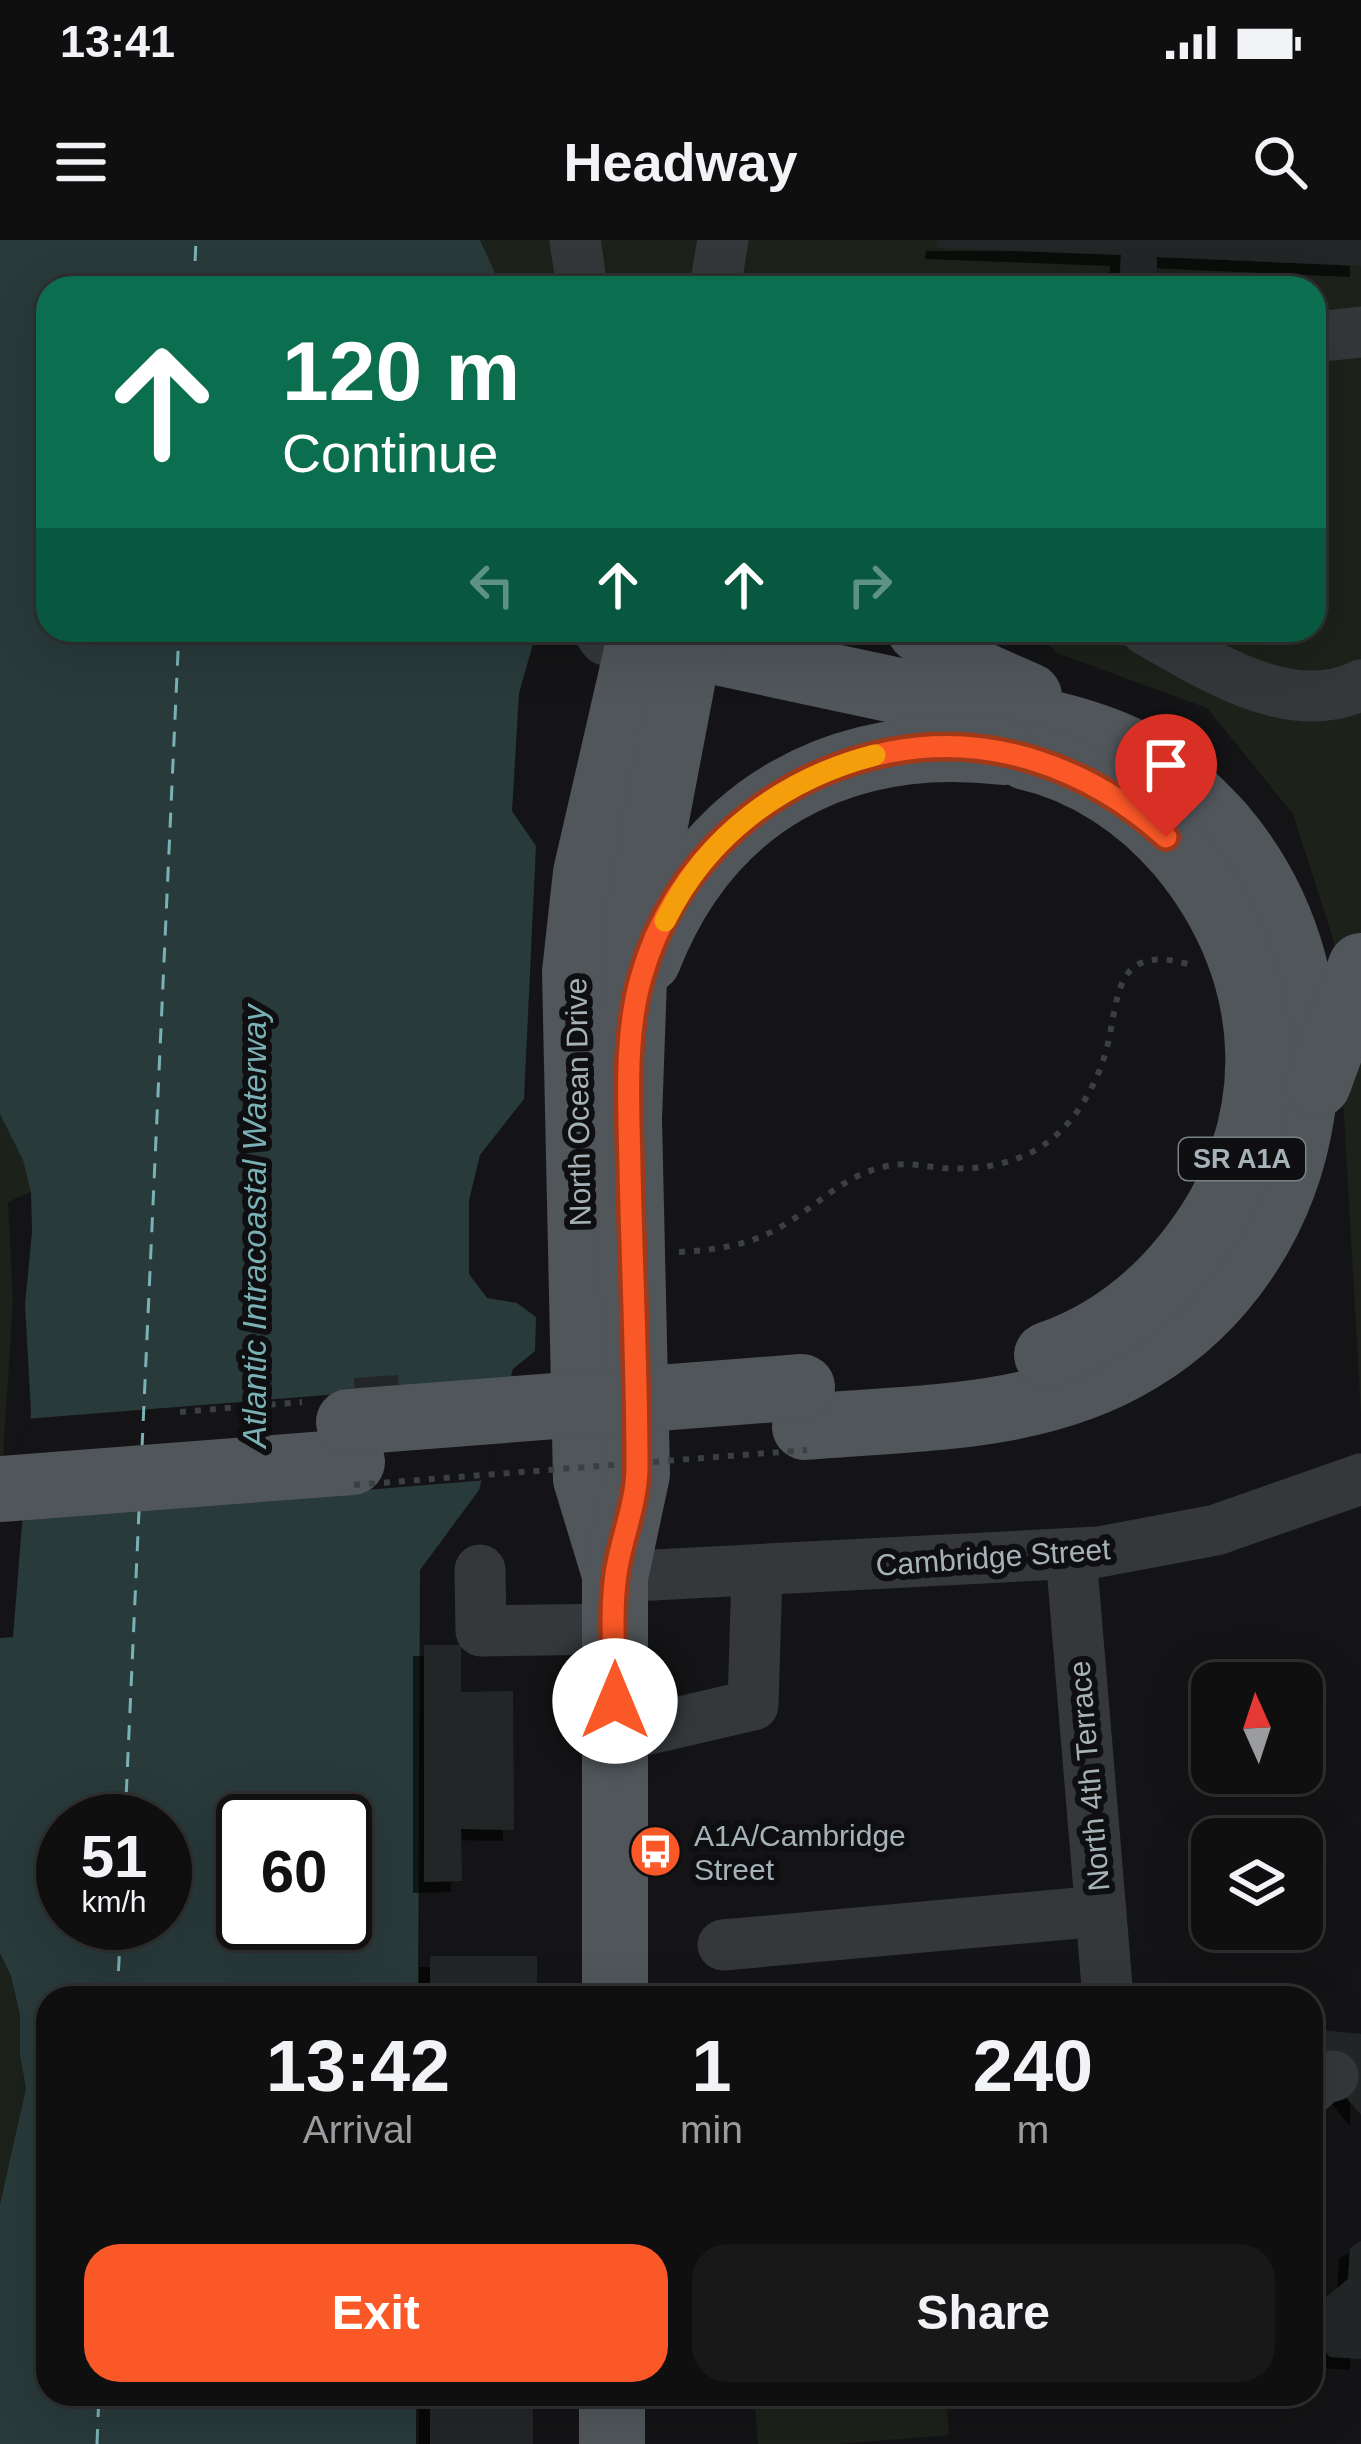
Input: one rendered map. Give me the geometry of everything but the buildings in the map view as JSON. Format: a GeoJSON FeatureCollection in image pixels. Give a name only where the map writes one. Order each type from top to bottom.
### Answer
{"type":"FeatureCollection","features":[{"type":"Feature","properties":{"kind":"main road"},"geometry":{"type":"LineString","coordinates":[[657,642],[1004,752]]}},
{"type":"Feature","properties":{"kind":"main road","name":"SR A1A"},"geometry":{"type":"LineString","coordinates":[[0,1489],[1010,1408],[1081,1390],[1139,1361],[1191,1324],[1239,1274],[1273,1216],[1301,1132],[1308,1042],[1300,985],[1281,921],[1232,838],[1191,794],[1138,754],[1039,722],[657,642]]}},
{"type":"Feature","properties":{"kind":"main road","name":"North Ocean Drive"},"geometry":{"type":"LineString","coordinates":[[615,1986],[615,1603],[638,1474],[629,1119],[632,1022],[657,642]]}},
{"type":"Feature","properties":{"kind":"main road","name":"North Ocean Drive"},"geometry":{"type":"LineString","coordinates":[[615,1603],[586,1479],[575,972],[586,873],[657,642]]}},
{"type":"Feature","properties":{"kind":"main road"},"geometry":{"type":"LineString","coordinates":[[936,642],[977,674],[1060,711],[1138,754]]}},
{"type":"Feature","properties":{"kind":"main road","name":"SR A1A"},"geometry":{"type":"LineString","coordinates":[[0,1450],[804,1421],[1062,1350],[1094,1334],[1149,1295],[1194,1246],[1229,1191],[1251,1132],[1258,1068],[1255,1008],[1236,945],[1206,888],[1166,837],[1138,812],[1074,774],[1004,752],[946,747],[873,755],[802,782],[754,811],[715,846],[682,888],[650,954],[632,1022]]}},
{"type":"Feature","properties":{"kind":"main road"},"geometry":{"type":"LineString","coordinates":[[1301,1132],[1361,966]]}},
{"type":"Feature","properties":{"kind":"main road"},"geometry":{"type":"LineString","coordinates":[[612,2406],[612,2444]]}},
{"type":"Feature","properties":{"kind":"street"},"geometry":{"type":"LineString","coordinates":[[575,240],[580,276]]}},
{"type":"Feature","properties":{"kind":"street"},"geometry":{"type":"LineString","coordinates":[[717,276],[723,240]]}},
{"type":"Feature","properties":{"kind":"street"},"geometry":{"type":"LineString","coordinates":[[741,240],[745,276]]}},
{"type":"Feature","properties":{"kind":"street"},"geometry":{"type":"LineString","coordinates":[[1326,336],[1361,332]]}},
{"type":"Feature","properties":{"kind":"street"},"geometry":{"type":"LineString","coordinates":[[1168,642],[1208,664],[1289,694],[1328,695],[1361,685]]}},
{"type":"Feature","properties":{"kind":"street","name":"Cambridge Street"},"geometry":{"type":"LineString","coordinates":[[481,1570],[482,1631],[758,1571],[1070,1555],[1216,1530],[1361,1479]]}},
{"type":"Feature","properties":{"kind":"street","name":"North 4th Terrace"},"geometry":{"type":"LineString","coordinates":[[1070,1555],[1107,1986]]}},
{"type":"Feature","properties":{"kind":"street"},"geometry":{"type":"LineString","coordinates":[[615,1737],[753,1705],[758,1571]]}},
{"type":"Feature","properties":{"kind":"street"},"geometry":{"type":"LineString","coordinates":[[723,1945],[1101,1911]]}},
{"type":"Feature","properties":{"kind":"path"},"geometry":{"type":"LineString","coordinates":[[674,1252],[727,1247],[774,1231],[853,1175],[914,1164],[981,1168],[1039,1148],[1071,1120],[1100,1069],[1125,974],[1148,961],[1192,966]]}},
{"type":"Feature","properties":{"kind":"path"},"geometry":{"type":"LineString","coordinates":[[180,1412],[323,1400]]}},
{"type":"Feature","properties":{"kind":"path"},"geometry":{"type":"LineString","coordinates":[[354,1485],[804,1421]]}},
{"type":"Feature","properties":{"kind":"shaded area"},"geometry":{"type":"Polygon","coordinates":[[[480,240],[1361,240],[1361,1413],[1334,942],[1293,814],[1207,708],[1057,653],[1046,642],[1326,642],[1326,276],[496,276],[480,240]]]}},
{"type":"Feature","properties":{"kind":"shaded area"},"geometry":{"type":"Polygon","coordinates":[[[0,1026],[31,1192],[8,1202],[13,1301],[0,1502],[0,1026]]]}},
{"type":"Feature","properties":{"kind":"shaded area"},"geometry":{"type":"Polygon","coordinates":[[[0,1953],[20,2015],[26,2088],[0,2204],[0,1953]]]}},
{"type":"Feature","properties":{"kind":"shaded area"},"geometry":{"type":"Polygon","coordinates":[[[755,2406],[947,2406],[949,2435],[838,2444],[758,2444],[755,2406]]]}},
{"type":"Feature","properties":{"kind":"water","name":"Atlantic Intracoastal Waterway"},"geometry":{"type":"Polygon","coordinates":[[[0,240],[480,240],[496,276],[36,276],[36,642],[534,642],[519,693],[512,811],[536,846],[524,1099],[480,1155],[469,1200],[469,1274],[487,1298],[517,1303],[536,1317],[535,1351],[513,1369],[479,1490],[420,1570],[418,1986],[36,1986],[36,2406],[416,2406],[416,2444],[0,2444],[0,2204],[26,2088],[20,2015],[0,1953],[0,1638],[13,1637],[31,1412],[25,1304],[31,1192],[23,1160],[0,1114],[0,240]]]}},
{"type":"Feature","properties":{"kind":"pier"},"geometry":{"type":"Polygon","coordinates":[[[516,1380],[488,1480],[17,1518],[25,1419],[516,1380]]]}},
{"type":"Feature","properties":{"kind":"ferry route"},"geometry":{"type":"LineString","coordinates":[[194,276],[196,240]]}},
{"type":"Feature","properties":{"kind":"ferry route"},"geometry":{"type":"LineString","coordinates":[[142,1448],[178,642]]}},
{"type":"Feature","properties":{"kind":"ferry route"},"geometry":{"type":"LineString","coordinates":[[126,1794],[139,1511]]}},
{"type":"Feature","properties":{"kind":"ferry route"},"geometry":{"type":"LineString","coordinates":[[118,1986],[120,1950]]}},
{"type":"Feature","properties":{"kind":"ferry route"},"geometry":{"type":"LineString","coordinates":[[97,2444],[99,2406]]}},
{"type":"Feature","properties":{"kind":"slow traffic"},"geometry":{"type":"LineString","coordinates":[[665,921],[698,866],[754,811],[802,782],[875,755]]}},
{"type":"Feature","properties":{"kind":"place","name":"A1A/Cambridge Street"},"geometry":{"type":"Point","coordinates":[655,1852]}},
{"type":"Feature","properties":{"kind":"route"},"geometry":{"type":"LineString","coordinates":[[615,1701],[615,1577],[638,1474],[629,1119],[632,1022],[641,978],[682,888],[715,846],[754,811],[826,771],[898,750],[972,748],[1037,760],[1107,791],[1166,837]]}}]}
